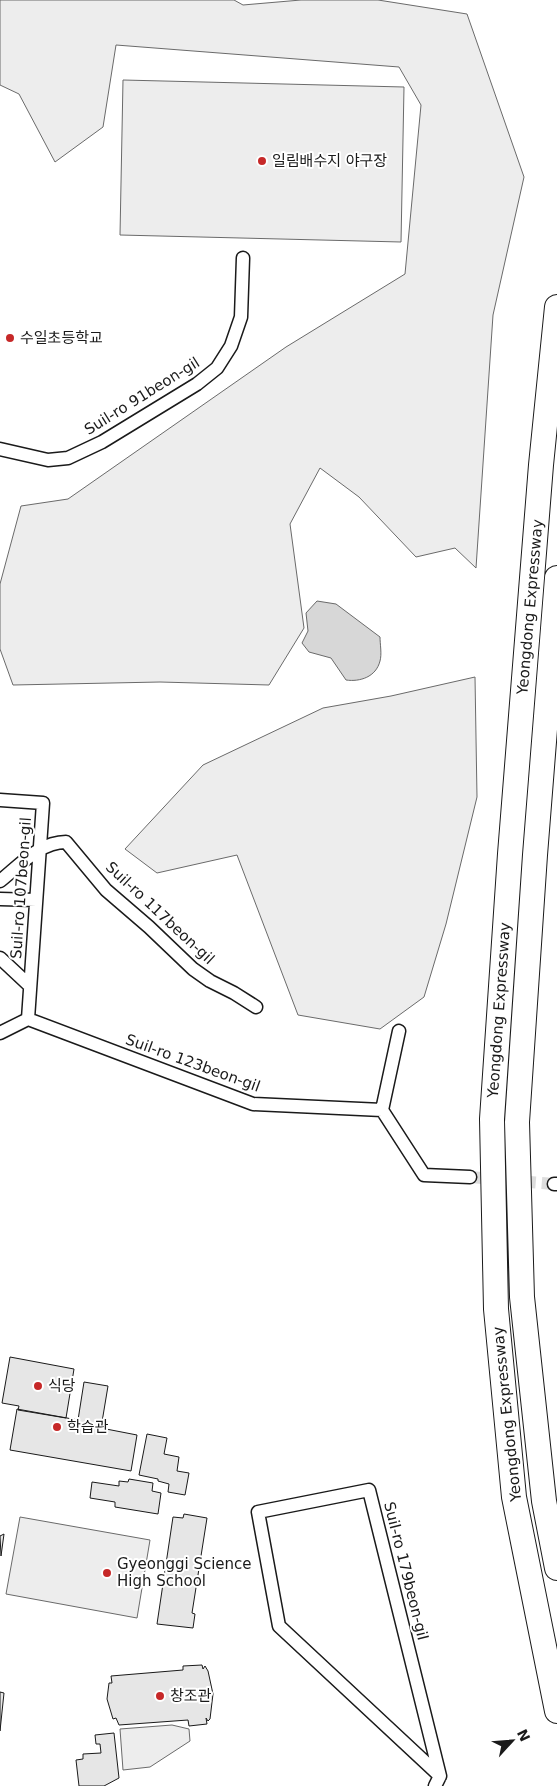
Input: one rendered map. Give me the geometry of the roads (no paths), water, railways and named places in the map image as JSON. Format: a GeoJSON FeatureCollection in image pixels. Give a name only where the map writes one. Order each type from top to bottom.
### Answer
{"type":"FeatureCollection","features":[{"type":"Feature","properties":{"kind":"highway","name":"Yeongdong Expressway"},"geometry":{"type":"LineString","coordinates":[[557,307],[539,495],[492,1119],[496,1309],[514,1497],[557,1711]]}},
{"type":"Feature","properties":{"kind":"highway","name":"Yeongdong Expressway"},"geometry":{"type":"LineString","coordinates":[[557,578],[535,855],[517,1122],[522,1297],[544,1501],[557,1568]]}},
{"type":"Feature","properties":{"kind":"street","name":"Suil-ro 91beon-gil"},"geometry":{"type":"LineString","coordinates":[[0,448],[48,460],[68,458],[102,442],[197,384],[217,368],[231,346],[241,316],[243,258]]}},
{"type":"Feature","properties":{"kind":"street","name":"Suil-ro 107beon-gil"},"geometry":{"type":"LineString","coordinates":[[0,800],[43,803],[28,1019]]}},
{"type":"Feature","properties":{"kind":"street","name":"Suil-ro 117beon-gil"},"geometry":{"type":"LineString","coordinates":[[0,881],[40,849],[56,842],[66,842],[106,890],[193,968],[210,981],[256,1007]]}},
{"type":"Feature","properties":{"kind":"street"},"geometry":{"type":"LineString","coordinates":[[0,899],[36,900]]}},
{"type":"Feature","properties":{"kind":"street"},"geometry":{"type":"LineString","coordinates":[[0,958],[30,986]]}},
{"type":"Feature","properties":{"kind":"street"},"geometry":{"type":"LineString","coordinates":[[0,1033],[28,1019]]}},
{"type":"Feature","properties":{"kind":"street","name":"Suil-ro 123beon-gil"},"geometry":{"type":"LineString","coordinates":[[28,1019],[253,1104],[382,1110]]}},
{"type":"Feature","properties":{"kind":"street"},"geometry":{"type":"LineString","coordinates":[[399,1031],[382,1110],[424,1175],[470,1177]]}},
{"type":"Feature","properties":{"kind":"street","name":"Suil-ro 179beon-gil"},"geometry":{"type":"LineString","coordinates":[[369,1490],[438,1781],[278,1626],[258,1512],[369,1490]]}},
{"type":"Feature","properties":{"kind":"tunnel"},"geometry":{"type":"LineString","coordinates":[[470,1177],[554,1184]]}},
{"type":"Feature","properties":{"kind":"place","name":"일림배수지 야구장"},"geometry":{"type":"Point","coordinates":[262,161]}},
{"type":"Feature","properties":{"kind":"place","name":"수일초등학교"},"geometry":{"type":"Point","coordinates":[10,338]}},
{"type":"Feature","properties":{"kind":"place","name":"식당"},"geometry":{"type":"Point","coordinates":[38,1386]}},
{"type":"Feature","properties":{"kind":"place","name":"학습관"},"geometry":{"type":"Point","coordinates":[57,1427]}},
{"type":"Feature","properties":{"kind":"place","name":"Gyeonggi Science High School"},"geometry":{"type":"Point","coordinates":[107,1573]}},
{"type":"Feature","properties":{"kind":"place","name":"창조관"},"geometry":{"type":"Point","coordinates":[160,1696]}}]}
